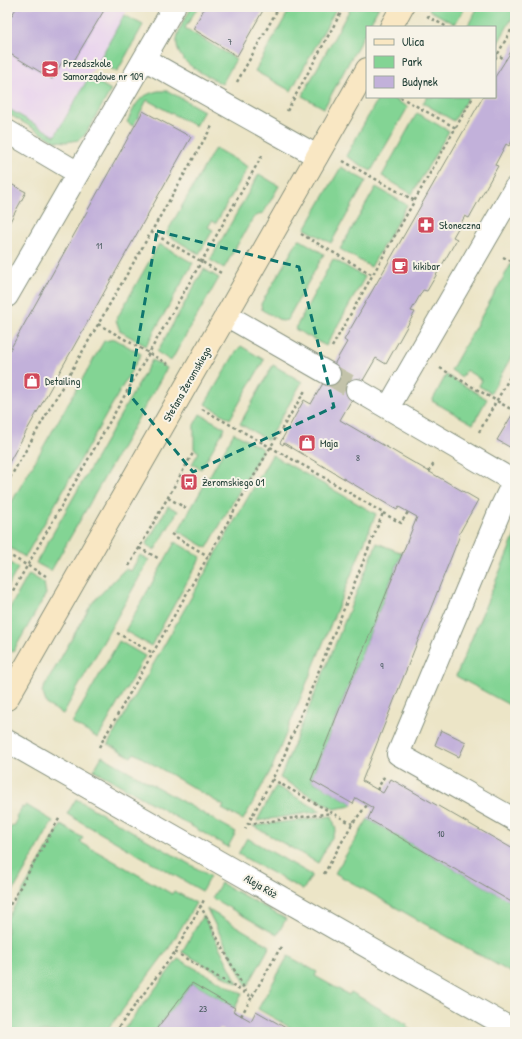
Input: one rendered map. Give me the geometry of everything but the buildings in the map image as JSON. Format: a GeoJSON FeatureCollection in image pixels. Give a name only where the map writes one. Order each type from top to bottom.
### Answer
{"type":"FeatureCollection","features":[{"type":"Feature","properties":{"kind":"street"},"geometry":{"type":"LineString","coordinates":[[7,296],[174,7]]}},
{"type":"Feature","properties":{"kind":"street"},"geometry":{"type":"LineString","coordinates":[[392,26],[402,7]]}},
{"type":"Feature","properties":{"kind":"street"},"geometry":{"type":"LineString","coordinates":[[144,59],[317,156]]}},
{"type":"Feature","properties":{"kind":"street","name":"Stefana Żeromskiego"},"geometry":{"type":"LineString","coordinates":[[7,699],[366,70]]}},
{"type":"Feature","properties":{"kind":"street"},"geometry":{"type":"LineString","coordinates":[[7,131],[78,173]]}},
{"type":"Feature","properties":{"kind":"street"},"geometry":{"type":"LineString","coordinates":[[388,408],[515,188]]}},
{"type":"Feature","properties":{"kind":"street"},"geometry":{"type":"LineString","coordinates":[[226,315],[329,374]]}},
{"type":"Feature","properties":{"kind":"street"},"geometry":{"type":"LineString","coordinates":[[357,390],[514,481],[501,508],[398,754],[515,820]]}},
{"type":"Feature","properties":{"kind":"street","name":"Aleja Róż"},"geometry":{"type":"LineString","coordinates":[[7,741],[515,1031]]}},
{"type":"Feature","properties":{"kind":"path"},"geometry":{"type":"LineString","coordinates":[[234,86],[279,7]]}},
{"type":"Feature","properties":{"kind":"path"},"geometry":{"type":"LineString","coordinates":[[285,114],[344,7]]}},
{"type":"Feature","properties":{"kind":"path"},"geometry":{"type":"LineString","coordinates":[[427,16],[445,26]]}},
{"type":"Feature","properties":{"kind":"path"},"geometry":{"type":"LineString","coordinates":[[506,60],[496,54],[515,23]]}},
{"type":"Feature","properties":{"kind":"path"},"geometry":{"type":"LineString","coordinates":[[402,98],[456,128]]}},
{"type":"Feature","properties":{"kind":"path"},"geometry":{"type":"LineString","coordinates":[[330,349],[473,98]]}},
{"type":"Feature","properties":{"kind":"path"},"geometry":{"type":"LineString","coordinates":[[7,483],[215,120]]}},
{"type":"Feature","properties":{"kind":"path"},"geometry":{"type":"LineString","coordinates":[[7,601],[266,150]]}},
{"type":"Feature","properties":{"kind":"path"},"geometry":{"type":"LineString","coordinates":[[343,161],[415,201]]}},
{"type":"Feature","properties":{"kind":"path"},"geometry":{"type":"LineString","coordinates":[[151,232],[221,273]]}},
{"type":"Feature","properties":{"kind":"path"},"geometry":{"type":"LineString","coordinates":[[301,234],[373,275]]}},
{"type":"Feature","properties":{"kind":"path"},"geometry":{"type":"LineString","coordinates":[[98,324],[168,364]]}},
{"type":"Feature","properties":{"kind":"path"},"geometry":{"type":"LineString","coordinates":[[437,366],[514,411]]}},
{"type":"Feature","properties":{"kind":"path"},"geometry":{"type":"LineString","coordinates":[[467,454],[515,368]]}},
{"type":"Feature","properties":{"kind":"path"},"geometry":{"type":"LineString","coordinates":[[100,747],[270,448],[308,386]]}},
{"type":"Feature","properties":{"kind":"path"},"geometry":{"type":"LineString","coordinates":[[202,409],[401,523],[408,512]]}},
{"type":"Feature","properties":{"kind":"path"},"geometry":{"type":"LineString","coordinates":[[129,566],[193,453]]}},
{"type":"Feature","properties":{"kind":"path"},"geometry":{"type":"LineString","coordinates":[[168,498],[186,508]]}},
{"type":"Feature","properties":{"kind":"path"},"geometry":{"type":"LineString","coordinates":[[245,829],[282,760],[383,513]]}},
{"type":"Feature","properties":{"kind":"path"},"geometry":{"type":"LineString","coordinates":[[171,534],[208,556]]}},
{"type":"Feature","properties":{"kind":"path"},"geometry":{"type":"LineString","coordinates":[[139,548],[158,558]]}},
{"type":"Feature","properties":{"kind":"path"},"geometry":{"type":"LineString","coordinates":[[7,554],[46,576]]}},
{"type":"Feature","properties":{"kind":"path"},"geometry":{"type":"LineString","coordinates":[[116,633],[153,654]]}},
{"type":"Feature","properties":{"kind":"path"},"geometry":{"type":"LineString","coordinates":[[272,779],[352,824]]}},
{"type":"Feature","properties":{"kind":"path"},"geometry":{"type":"LineString","coordinates":[[324,874],[352,824],[367,805]]}},
{"type":"Feature","properties":{"kind":"path"},"geometry":{"type":"LineString","coordinates":[[248,824],[333,813]]}},
{"type":"Feature","properties":{"kind":"path"},"geometry":{"type":"LineString","coordinates":[[7,910],[60,817]]}},
{"type":"Feature","properties":{"kind":"path"},"geometry":{"type":"LineString","coordinates":[[115,1032],[175,952],[204,900]]}},
{"type":"Feature","properties":{"kind":"path"},"geometry":{"type":"LineString","coordinates":[[200,905],[246,993]]}},
{"type":"Feature","properties":{"kind":"path"},"geometry":{"type":"LineString","coordinates":[[241,1016],[282,945]]}},
{"type":"Feature","properties":{"kind":"path"},"geometry":{"type":"LineString","coordinates":[[175,952],[252,996]]}},
{"type":"Feature","properties":{"kind":"highlighted area"},"geometry":{"type":"Polygon","coordinates":[[[157,231],[299,267],[334,407],[193,472],[129,394],[157,231]]]}},
{"type":"Feature","properties":{"kind":"shaded area","name":"Przedszkole Samorządowe nr 109"},"geometry":{"type":"Polygon","coordinates":[[[7,7],[129,7],[55,136],[7,108],[7,7]]]}},
{"type":"Feature","properties":{"kind":"green space"},"geometry":{"type":"Polygon","coordinates":[[[192,7],[198,7],[185,28],[236,59],[222,84],[188,64],[178,49],[177,40],[180,29],[192,7]]]}},
{"type":"Feature","properties":{"kind":"green space"},"geometry":{"type":"Polygon","coordinates":[[[291,7],[337,7],[291,91],[255,71],[291,7]]]}},
{"type":"Feature","properties":{"kind":"green space"},"geometry":{"type":"Polygon","coordinates":[[[351,7],[379,7],[369,26],[366,26],[366,31],[324,108],[302,96],[351,7]]]}},
{"type":"Feature","properties":{"kind":"green space"},"geometry":{"type":"Polygon","coordinates":[[[430,7],[465,7],[455,24],[429,10],[430,7]]]}},
{"type":"Feature","properties":{"kind":"green space"},"geometry":{"type":"Polygon","coordinates":[[[478,7],[515,7],[515,13],[496,46],[496,26],[468,26],[478,7]]]}},
{"type":"Feature","properties":{"kind":"green space"},"geometry":{"type":"Polygon","coordinates":[[[124,15],[143,25],[117,72],[99,61],[124,15]]]}},
{"type":"Feature","properties":{"kind":"green space"},"geometry":{"type":"Polygon","coordinates":[[[89,77],[111,90],[85,135],[78,140],[67,142],[55,141],[7,113],[7,108],[55,136],[89,77]]]}},
{"type":"Feature","properties":{"kind":"green space"},"geometry":{"type":"Polygon","coordinates":[[[158,91],[168,91],[204,111],[195,126],[147,100],[133,126],[127,122],[135,106],[141,99],[158,91]]]}},
{"type":"Feature","properties":{"kind":"green space"},"geometry":{"type":"Polygon","coordinates":[[[378,98],[392,98],[408,107],[371,171],[346,156],[378,98]]]}},
{"type":"Feature","properties":{"kind":"green space"},"geometry":{"type":"Polygon","coordinates":[[[426,98],[467,98],[454,121],[423,103],[426,98]]]}},
{"type":"Feature","properties":{"kind":"green space"},"geometry":{"type":"Polygon","coordinates":[[[417,113],[449,131],[412,194],[382,176],[417,113]]]}},
{"type":"Feature","properties":{"kind":"green space"},"geometry":{"type":"Polygon","coordinates":[[[215,148],[248,167],[216,223],[212,221],[208,227],[213,230],[199,254],[166,234],[215,148]]]}},
{"type":"Feature","properties":{"kind":"green space"},"geometry":{"type":"Polygon","coordinates":[[[341,167],[366,181],[331,243],[305,229],[341,167]]]}},
{"type":"Feature","properties":{"kind":"green space"},"geometry":{"type":"Polygon","coordinates":[[[259,174],[279,186],[264,212],[253,218],[224,268],[210,260],[259,174]]]}},
{"type":"Feature","properties":{"kind":"green space"},"geometry":{"type":"Polygon","coordinates":[[[376,187],[407,205],[371,267],[340,249],[376,187]]]}},
{"type":"Feature","properties":{"kind":"green space"},"geometry":{"type":"Polygon","coordinates":[[[299,239],[324,254],[287,320],[282,321],[262,310],[261,304],[299,239]]]}},
{"type":"Feature","properties":{"kind":"green space"},"geometry":{"type":"Polygon","coordinates":[[[159,244],[193,263],[146,346],[120,331],[116,320],[159,244]]]}},
{"type":"Feature","properties":{"kind":"green space"},"geometry":{"type":"Polygon","coordinates":[[[333,259],[365,277],[326,346],[295,329],[333,259]]]}},
{"type":"Feature","properties":{"kind":"green space"},"geometry":{"type":"Polygon","coordinates":[[[511,264],[515,266],[515,350],[491,393],[479,386],[482,380],[466,370],[462,377],[451,370],[511,264]]]}},
{"type":"Feature","properties":{"kind":"green space"},"geometry":{"type":"Polygon","coordinates":[[[204,269],[219,278],[171,361],[157,352],[204,269]]]}},
{"type":"Feature","properties":{"kind":"green space"},"geometry":{"type":"Polygon","coordinates":[[[115,339],[141,354],[25,557],[7,546],[7,510],[104,341],[115,339]]]}},
{"type":"Feature","properties":{"kind":"green space"},"geometry":{"type":"Polygon","coordinates":[[[241,346],[264,360],[230,419],[205,404],[237,350],[241,346]]]}},
{"type":"Feature","properties":{"kind":"green space"},"geometry":{"type":"Polygon","coordinates":[[[152,360],[167,368],[51,571],[36,563],[152,360]]]}},
{"type":"Feature","properties":{"kind":"green space"},"geometry":{"type":"Polygon","coordinates":[[[273,365],[302,382],[268,440],[240,424],[273,365]]]}},
{"type":"Feature","properties":{"kind":"green space"},"geometry":{"type":"Polygon","coordinates":[[[446,375],[487,399],[473,424],[432,401],[446,375]]]}},
{"type":"Feature","properties":{"kind":"green space"},"geometry":{"type":"Polygon","coordinates":[[[200,414],[225,428],[201,469],[192,464],[199,452],[194,449],[194,425],[200,414]]]}},
{"type":"Feature","properties":{"kind":"green space"},"geometry":{"type":"Polygon","coordinates":[[[234,433],[263,449],[207,548],[178,531],[234,433]]]}},
{"type":"Feature","properties":{"kind":"green space"},"geometry":{"type":"Polygon","coordinates":[[[272,455],[376,514],[271,770],[243,820],[222,809],[224,806],[134,753],[131,757],[108,744],[272,455]]]}},
{"type":"Feature","properties":{"kind":"green space"},"geometry":{"type":"Polygon","coordinates":[[[168,506],[178,511],[155,550],[146,545],[168,506]]]}},
{"type":"Feature","properties":{"kind":"green space"},"geometry":{"type":"Polygon","coordinates":[[[515,535],[515,708],[456,676],[515,535]]]}},
{"type":"Feature","properties":{"kind":"green space"},"geometry":{"type":"Polygon","coordinates":[[[175,542],[201,557],[151,646],[125,631],[175,542]]]}},
{"type":"Feature","properties":{"kind":"green space"},"geometry":{"type":"Polygon","coordinates":[[[377,543],[402,553],[311,780],[353,804],[351,806],[334,809],[280,778],[377,543]]]}},
{"type":"Feature","properties":{"kind":"green space"},"geometry":{"type":"Polygon","coordinates":[[[140,555],[149,560],[63,714],[47,705],[42,691],[92,603],[125,569],[131,571],[140,555]]]}},
{"type":"Feature","properties":{"kind":"green space"},"geometry":{"type":"Polygon","coordinates":[[[7,561],[18,568],[7,588],[7,561]]]}},
{"type":"Feature","properties":{"kind":"green space"},"geometry":{"type":"Polygon","coordinates":[[[29,574],[44,583],[46,594],[13,652],[7,649],[7,613],[29,574]]]}},
{"type":"Feature","properties":{"kind":"green space"},"geometry":{"type":"Polygon","coordinates":[[[119,641],[145,656],[98,738],[72,723],[119,641]]]}},
{"type":"Feature","properties":{"kind":"green space"},"geometry":{"type":"Polygon","coordinates":[[[102,756],[236,832],[228,847],[94,770],[102,756]]]}},
{"type":"Feature","properties":{"kind":"green space"},"geometry":{"type":"Polygon","coordinates":[[[276,786],[321,811],[257,821],[276,786]]]}},
{"type":"Feature","properties":{"kind":"green space"},"geometry":{"type":"Polygon","coordinates":[[[76,799],[210,876],[202,891],[67,814],[76,799]]]}},
{"type":"Feature","properties":{"kind":"green space"},"geometry":{"type":"Polygon","coordinates":[[[26,805],[53,821],[7,902],[7,835],[12,825],[14,826],[18,819],[16,818],[22,807],[24,808],[26,805]]]}},
{"type":"Feature","properties":{"kind":"green space"},"geometry":{"type":"Polygon","coordinates":[[[332,816],[336,830],[318,863],[253,826],[332,816]]]}},
{"type":"Feature","properties":{"kind":"green space"},"geometry":{"type":"Polygon","coordinates":[[[368,819],[515,904],[515,975],[335,873],[368,819]]]}},
{"type":"Feature","properties":{"kind":"green space"},"geometry":{"type":"Polygon","coordinates":[[[61,825],[83,838],[80,842],[172,894],[174,891],[196,903],[169,948],[106,1032],[7,1032],[7,919],[61,825]]]}},
{"type":"Feature","properties":{"kind":"green space"},"geometry":{"type":"Polygon","coordinates":[[[247,838],[312,875],[303,890],[238,854],[247,838]]]}},
{"type":"Feature","properties":{"kind":"green space"},"geometry":{"type":"Polygon","coordinates":[[[221,883],[286,919],[277,935],[212,898],[221,883]]]}},
{"type":"Feature","properties":{"kind":"green space"},"geometry":{"type":"Polygon","coordinates":[[[207,909],[270,946],[247,987],[207,909]]]}},
{"type":"Feature","properties":{"kind":"green space"},"geometry":{"type":"Polygon","coordinates":[[[203,915],[238,984],[182,952],[203,915]]]}},
{"type":"Feature","properties":{"kind":"green space"},"geometry":{"type":"Polygon","coordinates":[[[288,956],[317,972],[315,976],[349,995],[351,992],[408,1025],[406,1027],[414,1032],[298,1032],[258,1009],[288,956]]]}},
{"type":"Feature","properties":{"kind":"green space"},"geometry":{"type":"Polygon","coordinates":[[[178,959],[242,994],[235,1008],[192,983],[154,1032],[122,1032],[178,959]]]}},
{"type":"Feature","properties":{"kind":"tunnel"},"geometry":{"type":"LineString","coordinates":[[329,374],[357,390]]}},
{"type":"Feature","properties":{"kind":"place","name":"Przedszkole Samorządowe nr 109"},"geometry":{"type":"Point","coordinates":[50,69]}},
{"type":"Feature","properties":{"kind":"place","name":"Słoneczna"},"geometry":{"type":"Point","coordinates":[426,225]}},
{"type":"Feature","properties":{"kind":"place","name":"kikibar"},"geometry":{"type":"Point","coordinates":[400,266]}},
{"type":"Feature","properties":{"kind":"place","name":"Detailing"},"geometry":{"type":"Point","coordinates":[32,381]}},
{"type":"Feature","properties":{"kind":"place","name":"Maja"},"geometry":{"type":"Point","coordinates":[307,443]}},
{"type":"Feature","properties":{"kind":"place","name":"Żeromskiego 01"},"geometry":{"type":"Point","coordinates":[189,482]}}]}
